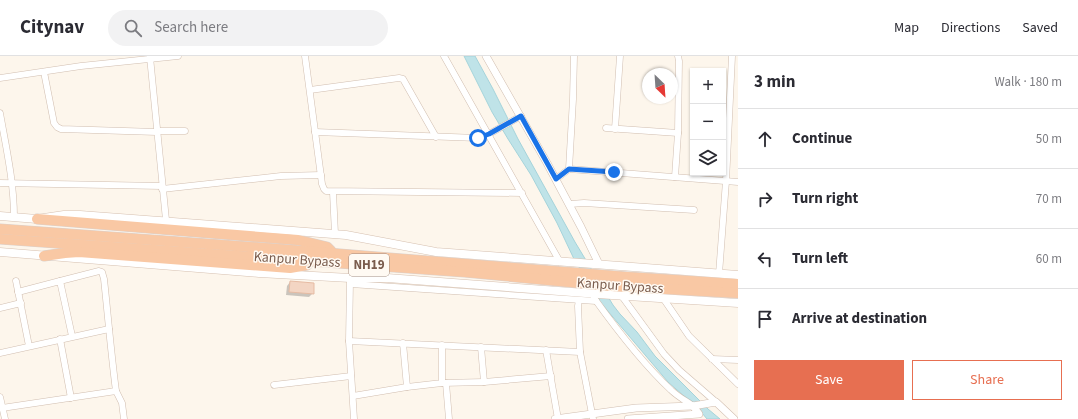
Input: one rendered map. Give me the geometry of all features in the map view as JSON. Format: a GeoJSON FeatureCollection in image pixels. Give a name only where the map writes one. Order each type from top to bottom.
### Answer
{"type":"FeatureCollection","features":[{"type":"Feature","properties":{"kind":"highway"},"geometry":{"type":"LineString","coordinates":[[36,219],[298,240],[326,247],[334,254]]}},
{"type":"Feature","properties":{"kind":"highway","name":"Kanpur Bypass"},"geometry":{"type":"LineString","coordinates":[[0,229],[627,277],[738,284]]}},
{"type":"Feature","properties":{"kind":"highway","name":"Kanpur Bypass"},"geometry":{"type":"LineString","coordinates":[[0,239],[465,272],[611,286],[738,293]]}},
{"type":"Feature","properties":{"kind":"highway"},"geometry":{"type":"LineString","coordinates":[[44,256],[65,252],[79,252],[290,268],[325,262]]}},
{"type":"Feature","properties":{"kind":"main road"},"geometry":{"type":"LineString","coordinates":[[0,216],[36,219],[64,215],[80,215],[166,220],[335,234],[366,238],[436,252],[738,275]]}},
{"type":"Feature","properties":{"kind":"main road"},"geometry":{"type":"LineString","coordinates":[[0,252],[350,281],[387,278],[593,296],[617,295],[738,303]]}},
{"type":"Feature","properties":{"kind":"street"},"geometry":{"type":"LineString","coordinates":[[0,78],[81,66],[178,56]]}},
{"type":"Feature","properties":{"kind":"street"},"geometry":{"type":"LineString","coordinates":[[305,56],[321,175],[324,189],[326,191],[522,193]]}},
{"type":"Feature","properties":{"kind":"street"},"geometry":{"type":"LineString","coordinates":[[444,56],[560,262]]}},
{"type":"Feature","properties":{"kind":"street"},"geometry":{"type":"LineString","coordinates":[[486,56],[570,204],[597,264]]}},
{"type":"Feature","properties":{"kind":"street"},"geometry":{"type":"LineString","coordinates":[[569,169],[574,56]]}},
{"type":"Feature","properties":{"kind":"street"},"geometry":{"type":"LineString","coordinates":[[615,129],[620,56]]}},
{"type":"Feature","properties":{"kind":"street"},"geometry":{"type":"LineString","coordinates":[[675,177],[678,133],[678,56]]}},
{"type":"Feature","properties":{"kind":"street"},"geometry":{"type":"LineString","coordinates":[[719,274],[726,181],[732,56]]}},
{"type":"Feature","properties":{"kind":"street"},"geometry":{"type":"LineString","coordinates":[[151,58],[166,220]]}},
{"type":"Feature","properties":{"kind":"street"},"geometry":{"type":"LineString","coordinates":[[44,72],[54,123],[61,129],[157,132],[185,131]]}},
{"type":"Feature","properties":{"kind":"street"},"geometry":{"type":"LineString","coordinates":[[310,90],[399,78],[403,79],[436,137]]}},
{"type":"Feature","properties":{"kind":"street"},"geometry":{"type":"LineString","coordinates":[[0,113],[1,127],[12,183],[14,217]]}},
{"type":"Feature","properties":{"kind":"street"},"geometry":{"type":"LineString","coordinates":[[315,132],[478,138],[499,129],[521,116]]}},
{"type":"Feature","properties":{"kind":"street"},"geometry":{"type":"LineString","coordinates":[[606,128],[678,133]]}},
{"type":"Feature","properties":{"kind":"street"},"geometry":{"type":"LineString","coordinates":[[556,179],[569,169],[738,182]]}},
{"type":"Feature","properties":{"kind":"street"},"geometry":{"type":"LineString","coordinates":[[0,183],[162,187],[281,176],[321,175]]}},
{"type":"Feature","properties":{"kind":"street"},"geometry":{"type":"LineString","coordinates":[[333,192],[335,234]]}},
{"type":"Feature","properties":{"kind":"street"},"geometry":{"type":"LineString","coordinates":[[570,204],[584,203],[694,210]]}},
{"type":"Feature","properties":{"kind":"street"},"geometry":{"type":"LineString","coordinates":[[18,292],[99,271],[102,272],[110,329],[110,345],[116,391],[122,403],[124,419]]}},
{"type":"Feature","properties":{"kind":"street"},"geometry":{"type":"LineString","coordinates":[[16,281],[29,346]]}},
{"type":"Feature","properties":{"kind":"street"},"geometry":{"type":"LineString","coordinates":[[60,281],[72,336]]}},
{"type":"Feature","properties":{"kind":"street"},"geometry":{"type":"LineString","coordinates":[[354,419],[349,341],[350,281],[579,300],[593,296],[617,330],[671,391],[695,405],[701,417],[628,419]]}},
{"type":"Feature","properties":{"kind":"street"},"geometry":{"type":"LineString","coordinates":[[617,295],[664,354],[679,370],[713,402],[734,419]]}},
{"type":"Feature","properties":{"kind":"street"},"geometry":{"type":"LineString","coordinates":[[663,298],[689,336],[738,384]]}},
{"type":"Feature","properties":{"kind":"street"},"geometry":{"type":"LineString","coordinates":[[579,300],[580,352],[592,416]]}},
{"type":"Feature","properties":{"kind":"street"},"geometry":{"type":"LineString","coordinates":[[0,308],[20,303]]}},
{"type":"Feature","properties":{"kind":"street"},"geometry":{"type":"LineString","coordinates":[[0,353],[72,336],[110,329]]}},
{"type":"Feature","properties":{"kind":"street"},"geometry":{"type":"LineString","coordinates":[[60,339],[71,398]]}},
{"type":"Feature","properties":{"kind":"street"},"geometry":{"type":"LineString","coordinates":[[349,341],[580,352]]}},
{"type":"Feature","properties":{"kind":"street"},"geometry":{"type":"LineString","coordinates":[[403,344],[407,387]]}},
{"type":"Feature","properties":{"kind":"street"},"geometry":{"type":"LineString","coordinates":[[442,345],[444,383],[450,419]]}},
{"type":"Feature","properties":{"kind":"street"},"geometry":{"type":"LineString","coordinates":[[481,347],[484,382]]}},
{"type":"Feature","properties":{"kind":"street"},"geometry":{"type":"LineString","coordinates":[[546,350],[558,418]]}},
{"type":"Feature","properties":{"kind":"street"},"geometry":{"type":"LineString","coordinates":[[712,359],[738,360]]}},
{"type":"Feature","properties":{"kind":"street"},"geometry":{"type":"LineString","coordinates":[[274,385],[351,376]]}},
{"type":"Feature","properties":{"kind":"street"},"geometry":{"type":"LineString","coordinates":[[353,396],[407,387],[444,383],[484,382],[551,376]]}},
{"type":"Feature","properties":{"kind":"street"},"geometry":{"type":"LineString","coordinates":[[2,408],[116,391]]}},
{"type":"Feature","properties":{"kind":"street"},"geometry":{"type":"LineString","coordinates":[[0,397],[5,419]]}},
{"type":"Feature","properties":{"kind":"street"},"geometry":{"type":"LineString","coordinates":[[555,419],[592,416],[636,408],[695,405],[713,402]]}},
{"type":"Feature","properties":{"kind":"street"},"geometry":{"type":"LineString","coordinates":[[636,408],[637,418]]}},
{"type":"Feature","properties":{"kind":"water"},"geometry":{"type":"Polygon","coordinates":[[[464,56],[475,56],[518,139],[575,242],[613,305],[637,332],[655,356],[720,419],[707,419],[692,401],[668,382],[601,303],[574,259],[557,223],[531,175],[492,112],[464,56]]]}},
{"type":"Feature","properties":{"kind":"building"},"geometry":{"type":"Polygon","coordinates":[[[290,281],[314,283],[314,294],[289,292],[290,281]]]}},
{"type":"Feature","properties":{"kind":"route"},"geometry":{"type":"LineString","coordinates":[[478,138],[482,138],[521,116],[556,179],[569,169],[614,172]]}}]}
